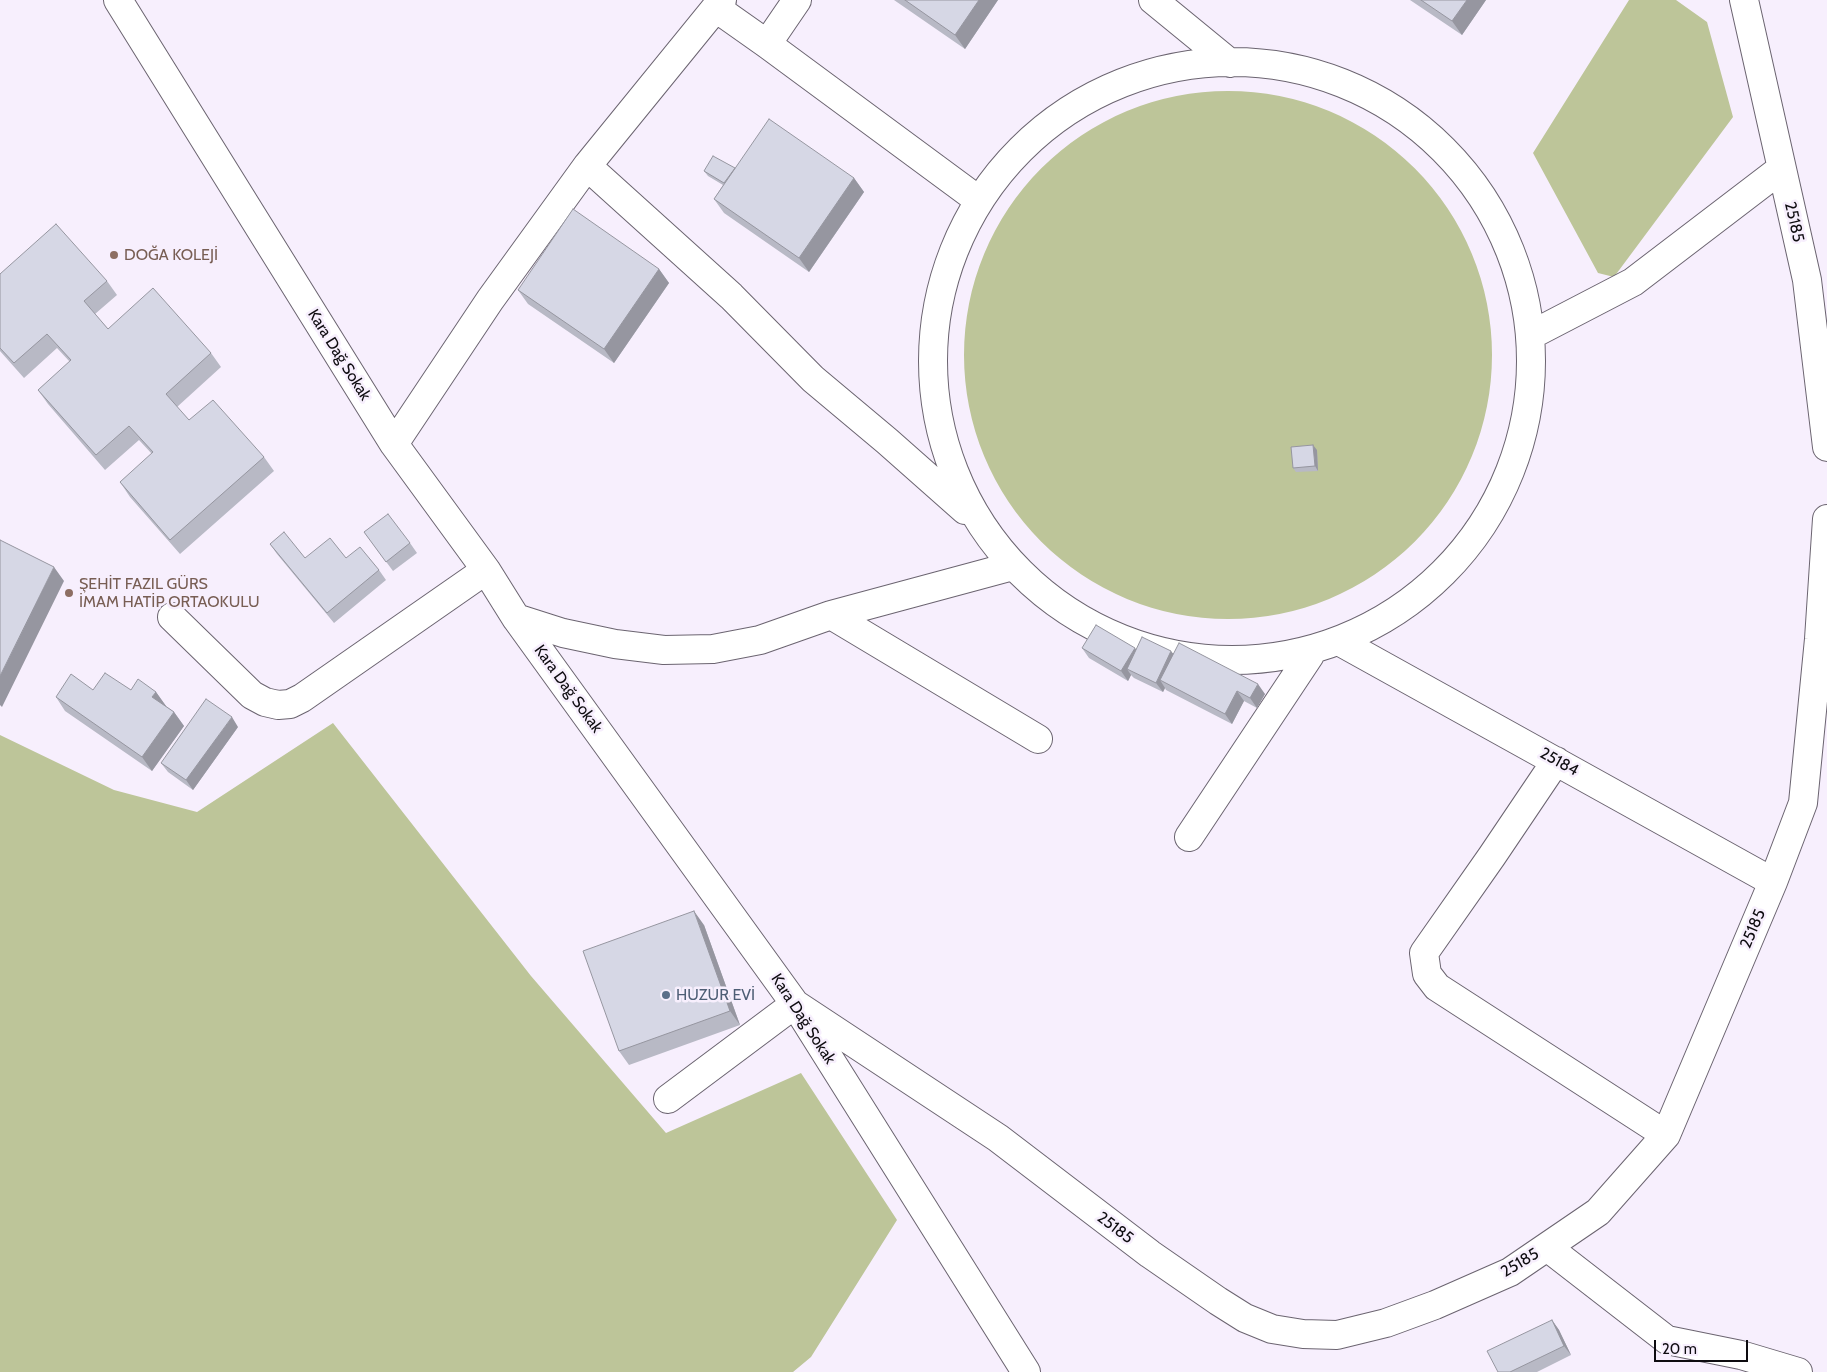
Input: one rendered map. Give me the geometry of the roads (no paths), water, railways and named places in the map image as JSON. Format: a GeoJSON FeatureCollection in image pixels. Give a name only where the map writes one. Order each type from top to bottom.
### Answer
{"type":"FeatureCollection","features":[{"type":"Feature","properties":{"kind":"street","name":"Kara Dağ Sokak"},"geometry":{"type":"LineString","coordinates":[[118,0],[394,444],[486,570],[516,618],[795,1004],[1026,1372]]}},
{"type":"Feature","properties":{"kind":"street"},"geometry":{"type":"LineString","coordinates":[[767,44],[797,0]]}},
{"type":"Feature","properties":{"kind":"street"},"geometry":{"type":"LineString","coordinates":[[1153,0],[1230,62]]}},
{"type":"Feature","properties":{"kind":"street","name":"25185"},"geometry":{"type":"LineString","coordinates":[[1744,0],[1807,280],[1827,447]]}},
{"type":"Feature","properties":{"kind":"street"},"geometry":{"type":"LineString","coordinates":[[394,444],[490,300],[587,166],[719,4],[767,44],[977,199]]}},
{"type":"Feature","properties":{"kind":"street"},"geometry":{"type":"LineString","coordinates":[[587,166],[731,296],[813,379],[970,514],[1009,567],[1072,610],[1152,638],[1233,655],[1310,655],[1344,644],[1401,613],[1450,572],[1489,520],[1517,462],[1531,399],[1531,335],[1509,249],[1464,173],[1398,114],[1318,75],[1230,62],[1156,72],[1086,99],[1025,142],[977,199],[942,274],[929,356],[938,438],[970,514]]}},
{"type":"Feature","properties":{"kind":"street"},"geometry":{"type":"LineString","coordinates":[[1531,335],[1633,282],[1781,168]]}},
{"type":"Feature","properties":{"kind":"street","name":"25185"},"geometry":{"type":"LineString","coordinates":[[795,1004],[998,1138],[1150,1254],[1218,1302],[1246,1318],[1272,1329],[1303,1334],[1338,1335],[1386,1323],[1436,1305],[1510,1272],[1598,1212],[1666,1136],[1773,882],[1803,803],[1819,639],[1827,519]]}},
{"type":"Feature","properties":{"kind":"street"},"geometry":{"type":"LineString","coordinates":[[516,618],[589,640],[639,647],[689,650],[714,649],[760,640],[831,615],[1009,567]]}},
{"type":"Feature","properties":{"kind":"street"},"geometry":{"type":"LineString","coordinates":[[172,617],[252,695],[265,702],[278,705],[290,704],[302,698],[486,570]]}},
{"type":"Feature","properties":{"kind":"street"},"geometry":{"type":"LineString","coordinates":[[831,615],[1038,739]]}},
{"type":"Feature","properties":{"kind":"street","name":"25184"},"geometry":{"type":"LineString","coordinates":[[1344,644],[1773,882]]}},
{"type":"Feature","properties":{"kind":"street"},"geometry":{"type":"LineString","coordinates":[[1189,837],[1310,655]]}},
{"type":"Feature","properties":{"kind":"street"},"geometry":{"type":"LineString","coordinates":[[1556,760],[1424,954],[1427,974],[1437,987],[1666,1136]]}},
{"type":"Feature","properties":{"kind":"street"},"geometry":{"type":"LineString","coordinates":[[668,1099],[795,1004]]}},
{"type":"Feature","properties":{"kind":"street"},"geometry":{"type":"LineString","coordinates":[[1547,1247],[1667,1340],[1741,1355],[1798,1372]]}},
{"type":"Feature","properties":{"kind":"place","name":"DOĞA KOLEJİ"},"geometry":{"type":"Point","coordinates":[114,255]}},
{"type":"Feature","properties":{"kind":"place","name":"ŞEHİT FAZIL GÜRS İMAM HATİP ORTAOKULU"},"geometry":{"type":"Point","coordinates":[69,593]}},
{"type":"Feature","properties":{"kind":"place","name":"HUZUR EVİ"},"geometry":{"type":"Point","coordinates":[666,995]}}]}
